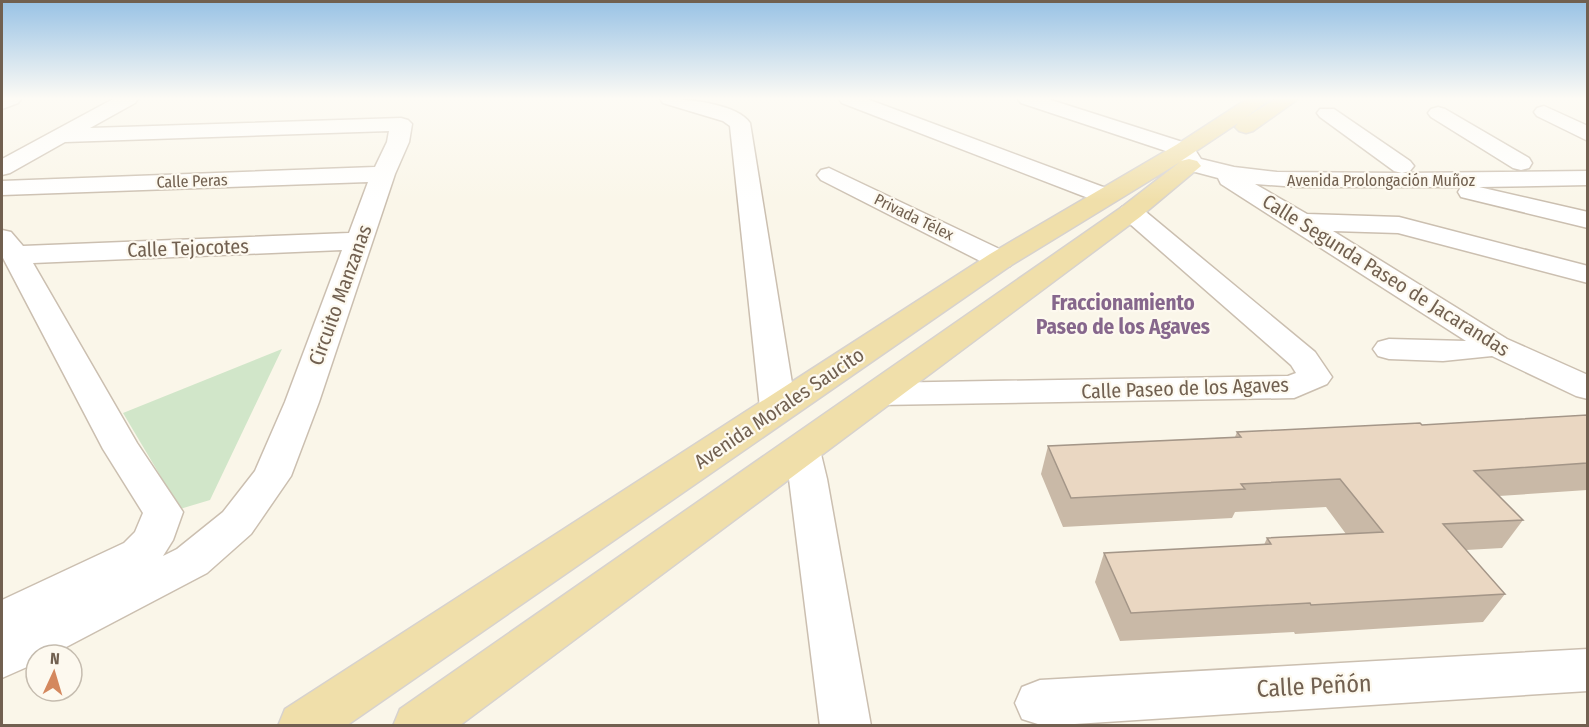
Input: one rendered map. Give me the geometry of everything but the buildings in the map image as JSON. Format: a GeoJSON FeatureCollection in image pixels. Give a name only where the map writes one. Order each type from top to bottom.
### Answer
{"type":"FeatureCollection","features":[{"type":"Feature","properties":{"kind":"main road","name":"Avenida Morales Saucito"},"geometry":{"type":"LineString","coordinates":[[1199,157],[1221,133]]}},
{"type":"Feature","properties":{"kind":"main road","name":"Avenida Morales Saucito"},"geometry":{"type":"LineString","coordinates":[[321,720],[778,408],[1000,260],[1118,204],[1236,133]]}},
{"type":"Feature","properties":{"kind":"main road","name":"Avenida Morales Saucito"},"geometry":{"type":"LineString","coordinates":[[418,726],[878,394],[1118,204]]}},
{"type":"Feature","properties":{"kind":"street","name":"Circuito Manzanas"},"geometry":{"type":"LineString","coordinates":[[2,168],[64,133]]}},
{"type":"Feature","properties":{"kind":"street","name":"Circuito Manzanas"},"geometry":{"type":"LineString","coordinates":[[58,136],[146,133]]}},
{"type":"Feature","properties":{"kind":"street","name":"Circuito Manzanas"},"geometry":{"type":"LineString","coordinates":[[2,657],[192,561],[237,523],[272,476],[302,402],[400,133]]}},
{"type":"Feature","properties":{"kind":"street"},"geometry":{"type":"LineString","coordinates":[[741,133],[778,408]]}},
{"type":"Feature","properties":{"kind":"street"},"geometry":{"type":"LineString","coordinates":[[936,133],[1118,204]]}},
{"type":"Feature","properties":{"kind":"street"},"geometry":{"type":"LineString","coordinates":[[1128,133],[1199,157]]}},
{"type":"Feature","properties":{"kind":"street"},"geometry":{"type":"LineString","coordinates":[[1141,133],[1199,157]]}},
{"type":"Feature","properties":{"kind":"street"},"geometry":{"type":"LineString","coordinates":[[1355,133],[1411,173],[1587,220]]}},
{"type":"Feature","properties":{"kind":"street"},"geometry":{"type":"LineString","coordinates":[[1471,133],[1521,163]]}},
{"type":"Feature","properties":{"kind":"street","name":"Avenida Prolongación Muñoz"},"geometry":{"type":"LineString","coordinates":[[1199,157],[1255,179],[1411,173],[1466,180],[1587,178]]}},
{"type":"Feature","properties":{"kind":"street","name":"Calle Segunda Paseo de Jacarandas"},"geometry":{"type":"LineString","coordinates":[[1199,157],[1496,346],[1587,388]]}},
{"type":"Feature","properties":{"kind":"street","name":"Avenida Prolongación Muñoz"},"geometry":{"type":"LineString","coordinates":[[1411,173],[1446,165],[1587,163]]}},
{"type":"Feature","properties":{"kind":"street"},"geometry":{"type":"LineString","coordinates":[[1446,165],[1466,180]]}},
{"type":"Feature","properties":{"kind":"street","name":"Calle Peras"},"geometry":{"type":"LineString","coordinates":[[2,188],[384,174]]}},
{"type":"Feature","properties":{"kind":"street","name":"Privada Télex"},"geometry":{"type":"LineString","coordinates":[[829,175],[1000,260]]}},
{"type":"Feature","properties":{"kind":"street","name":"Calle Paseo de los Agaves"},"geometry":{"type":"LineString","coordinates":[[878,394],[1294,387],[1315,377],[1303,358],[1118,204]]}},
{"type":"Feature","properties":{"kind":"street"},"geometry":{"type":"LineString","coordinates":[[1301,222],[1399,225],[1587,275]]}},
{"type":"Feature","properties":{"kind":"street","name":"Calle Tejocotes"},"geometry":{"type":"LineString","coordinates":[[8,246],[360,241]]}},
{"type":"Feature","properties":{"kind":"street"},"geometry":{"type":"LineString","coordinates":[[2,621],[139,555],[152,540],[163,512],[122,448],[8,246]]}},
{"type":"Feature","properties":{"kind":"street"},"geometry":{"type":"LineString","coordinates":[[1389,349],[1444,352],[1473,351],[1496,346]]}},
{"type":"Feature","properties":{"kind":"street"},"geometry":{"type":"LineString","coordinates":[[801,450],[808,479],[846,726]]}},
{"type":"Feature","properties":{"kind":"street","name":"Calle Peñón"},"geometry":{"type":"LineString","coordinates":[[1040,703],[1587,670]]}},
{"type":"Feature","properties":{"kind":"green space"},"geometry":{"type":"Polygon","coordinates":[[[282,349],[210,500],[180,509],[123,413],[282,349]]]}},
{"type":"Feature","properties":{"kind":"district","name":"Fraccionamiento Paseo de los Agaves"},"geometry":{"type":"Point","coordinates":[1123,315]}}]}
